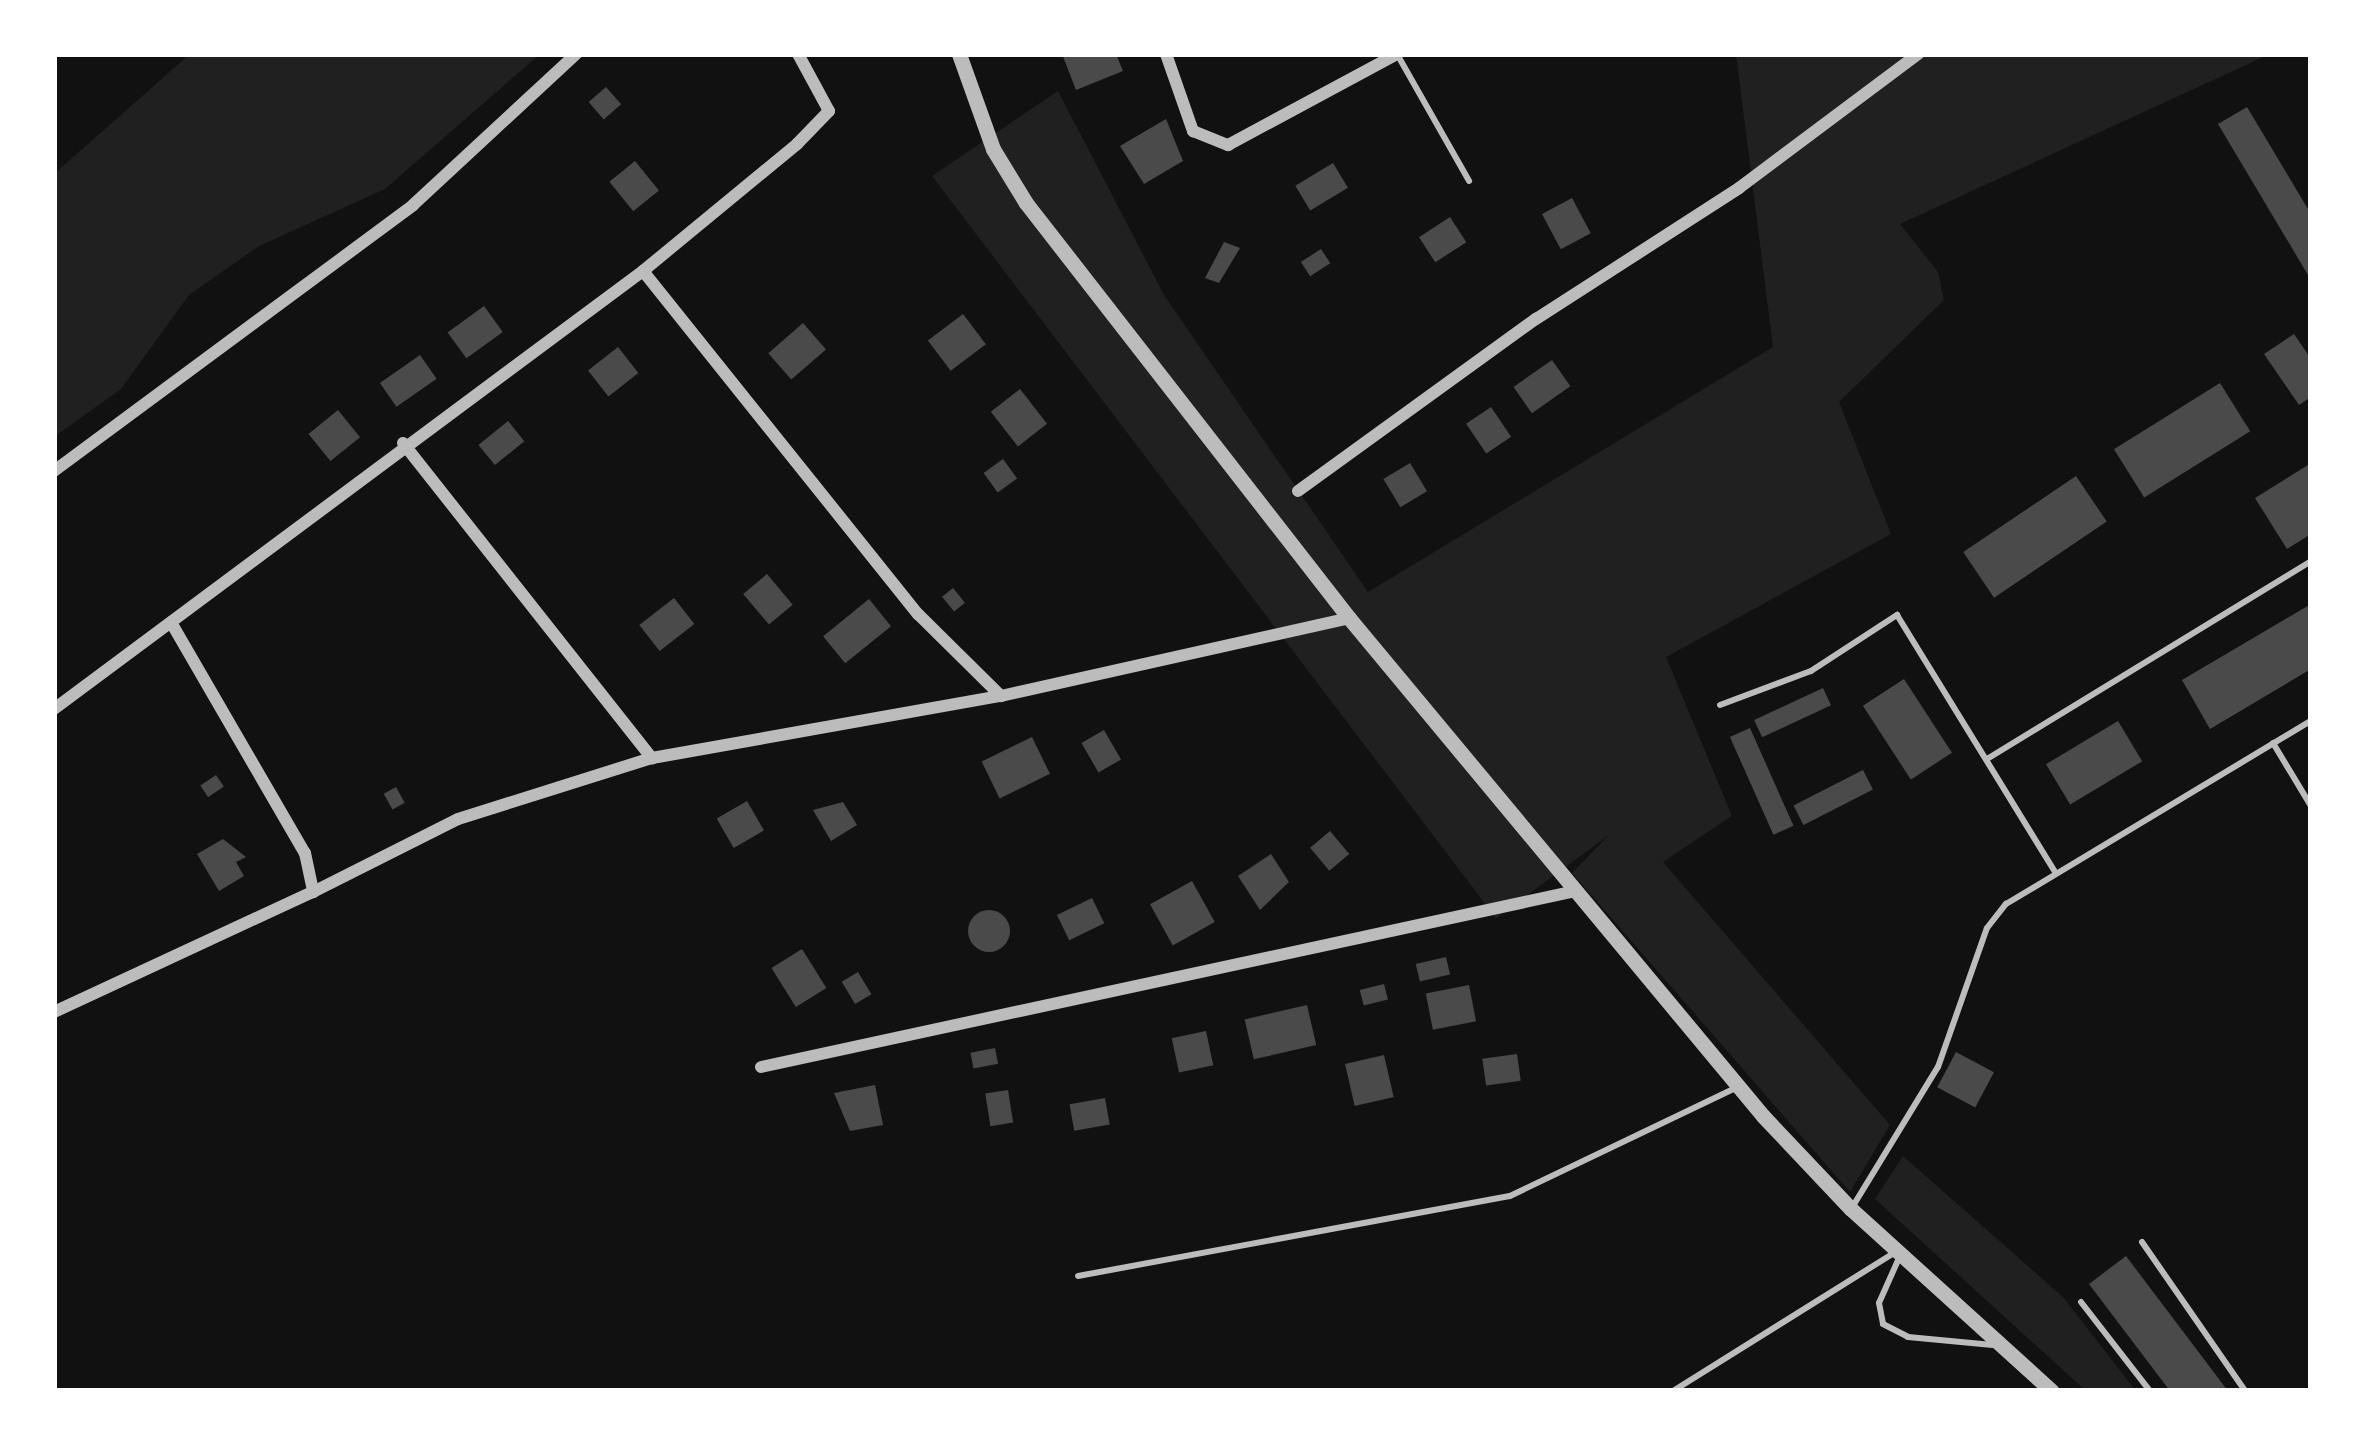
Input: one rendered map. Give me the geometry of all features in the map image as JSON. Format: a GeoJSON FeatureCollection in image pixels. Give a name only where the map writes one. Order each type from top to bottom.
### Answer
{"type":"FeatureCollection","features":[{"type":"Feature","properties":{"kind":"street"},"geometry":{"type":"LineString","coordinates":[[54,471],[413,205],[576,54]]}},
{"type":"Feature","properties":{"kind":"street"},"geometry":{"type":"LineString","coordinates":[[54,709],[172,624],[403,443],[643,271],[829,111],[798,54]]}},
{"type":"Feature","properties":{"kind":"street"},"geometry":{"type":"LineString","coordinates":[[959,54],[993,149],[1026,203],[1349,618],[1739,1087],[1851,1209],[2052,1391]]}},
{"type":"Feature","properties":{"kind":"street"},"geometry":{"type":"LineString","coordinates":[[1166,54],[1193,130],[1228,145],[1397,54]]}},
{"type":"Feature","properties":{"kind":"street"},"geometry":{"type":"LineString","coordinates":[[1298,491],[1537,320],[1739,188],[1918,54]]}},
{"type":"Feature","properties":{"kind":"street"},"geometry":{"type":"LineString","coordinates":[[643,271],[918,614],[1001,696]]}},
{"type":"Feature","properties":{"kind":"street"},"geometry":{"type":"LineString","coordinates":[[403,443],[652,758]]}},
{"type":"Feature","properties":{"kind":"street"},"geometry":{"type":"LineString","coordinates":[[54,1012],[458,819],[652,758],[1001,696],[1349,618]]}},
{"type":"Feature","properties":{"kind":"street"},"geometry":{"type":"LineString","coordinates":[[172,624],[305,853],[313,892]]}},
{"type":"Feature","properties":{"kind":"street"},"geometry":{"type":"LineString","coordinates":[[761,1067],[1576,891]]}},
{"type":"Feature","properties":{"kind":"lane"},"geometry":{"type":"LineString","coordinates":[[1397,54],[1469,181]]}},
{"type":"Feature","properties":{"kind":"lane"},"geometry":{"type":"LineString","coordinates":[[1987,759],[2311,561]]}},
{"type":"Feature","properties":{"kind":"lane"},"geometry":{"type":"LineString","coordinates":[[1720,705],[1811,671],[1897,615],[2055,872]]}},
{"type":"Feature","properties":{"kind":"lane"},"geometry":{"type":"LineString","coordinates":[[1851,1209],[1937,1067],[1987,928],[2006,904],[2311,721]]}},
{"type":"Feature","properties":{"kind":"lane"},"geometry":{"type":"LineString","coordinates":[[2273,743],[2311,806]]}},
{"type":"Feature","properties":{"kind":"lane"},"geometry":{"type":"LineString","coordinates":[[1078,1276],[1510,1196],[1739,1087]]}},
{"type":"Feature","properties":{"kind":"lane"},"geometry":{"type":"LineString","coordinates":[[2142,1242],[2246,1391]]}},
{"type":"Feature","properties":{"kind":"lane"},"geometry":{"type":"LineString","coordinates":[[1899,1253],[1879,1303],[1883,1324],[1907,1337],[2003,1346]]}},
{"type":"Feature","properties":{"kind":"lane"},"geometry":{"type":"LineString","coordinates":[[1673,1391],[1899,1253]]}},
{"type":"Feature","properties":{"kind":"lane"},"geometry":{"type":"LineString","coordinates":[[2081,1302],[2150,1391]]}},
{"type":"Feature","properties":{"kind":"shaded area"},"geometry":{"type":"Polygon","coordinates":[[[190,54],[540,54],[385,189],[259,246],[189,295],[121,389],[54,437],[54,174],[190,54]]]}},
{"type":"Feature","properties":{"kind":"shaded area"},"geometry":{"type":"Polygon","coordinates":[[[1736,54],[2270,54],[1900,224],[1938,272],[1944,300],[1839,402],[1891,534],[1666,657],[1732,816],[1663,862],[1890,1125],[1850,1192],[1572,873],[1609,835],[1496,918],[932,176],[1058,91],[1164,295],[1368,592],[1773,347],[1736,54]]]}},
{"type":"Feature","properties":{"kind":"shaded area"},"geometry":{"type":"Polygon","coordinates":[[[1903,1156],[2063,1297],[2136,1391],[2086,1391],[1875,1199],[1903,1156]]]}},
{"type":"Feature","properties":{"kind":"building"},"geometry":{"type":"Polygon","coordinates":[[[1062,54],[1116,54],[1123,71],[1076,90],[1062,54]]]}},
{"type":"Feature","properties":{"kind":"building"},"geometry":{"type":"Polygon","coordinates":[[[606,87],[621,104],[604,119],[589,102],[606,87]]]}},
{"type":"Feature","properties":{"kind":"building"},"geometry":{"type":"Polygon","coordinates":[[[2247,107],[2311,214],[2311,280],[2218,124],[2247,107]]]}},
{"type":"Feature","properties":{"kind":"building"},"geometry":{"type":"Polygon","coordinates":[[[1166,119],[1183,161],[1144,184],[1120,146],[1166,119]]]}},
{"type":"Feature","properties":{"kind":"building"},"geometry":{"type":"Polygon","coordinates":[[[635,161],[659,191],[633,211],[609,182],[635,161]]]}},
{"type":"Feature","properties":{"kind":"building"},"geometry":{"type":"Polygon","coordinates":[[[1333,163],[1348,188],[1310,211],[1295,186],[1333,163]]]}},
{"type":"Feature","properties":{"kind":"building"},"geometry":{"type":"Polygon","coordinates":[[[1572,198],[1591,233],[1561,249],[1542,214],[1572,198]]]}},
{"type":"Feature","properties":{"kind":"building"},"geometry":{"type":"Polygon","coordinates":[[[1450,217],[1466,242],[1435,262],[1419,237],[1450,217]]]}},
{"type":"Feature","properties":{"kind":"building"},"geometry":{"type":"Polygon","coordinates":[[[1224,242],[1240,248],[1219,283],[1205,278],[1224,242]]]}},
{"type":"Feature","properties":{"kind":"building"},"geometry":{"type":"Polygon","coordinates":[[[1321,249],[1330,263],[1310,276],[1301,262],[1321,249]]]}},
{"type":"Feature","properties":{"kind":"building"},"geometry":{"type":"Polygon","coordinates":[[[484,306],[503,332],[466,358],[448,332],[484,306]]]}},
{"type":"Feature","properties":{"kind":"building"},"geometry":{"type":"Polygon","coordinates":[[[963,314],[986,344],[951,371],[928,340],[963,314]]]}},
{"type":"Feature","properties":{"kind":"building"},"geometry":{"type":"Polygon","coordinates":[[[803,323],[826,349],[791,380],[768,353],[803,323]]]}},
{"type":"Feature","properties":{"kind":"building"},"geometry":{"type":"Polygon","coordinates":[[[2294,334],[2311,359],[2311,397],[2299,405],[2264,354],[2294,334]]]}},
{"type":"Feature","properties":{"kind":"building"},"geometry":{"type":"Polygon","coordinates":[[[618,347],[638,373],[608,396],[588,370],[618,347]]]}},
{"type":"Feature","properties":{"kind":"building"},"geometry":{"type":"Polygon","coordinates":[[[420,355],[437,379],[396,407],[380,383],[420,355]]]}},
{"type":"Feature","properties":{"kind":"building"},"geometry":{"type":"Polygon","coordinates":[[[1552,360],[1570,386],[1532,413],[1513,387],[1552,360]]]}},
{"type":"Feature","properties":{"kind":"building"},"geometry":{"type":"Polygon","coordinates":[[[2220,383],[2250,431],[2144,498],[2114,449],[2220,383]]]}},
{"type":"Feature","properties":{"kind":"building"},"geometry":{"type":"Polygon","coordinates":[[[1020,389],[1047,424],[1018,446],[991,412],[1020,389]]]}},
{"type":"Feature","properties":{"kind":"building"},"geometry":{"type":"Polygon","coordinates":[[[1491,407],[1511,437],[1486,454],[1466,424],[1491,407]]]}},
{"type":"Feature","properties":{"kind":"building"},"geometry":{"type":"Polygon","coordinates":[[[338,410],[360,437],[330,461],[308,434],[338,410]]]}},
{"type":"Feature","properties":{"kind":"building"},"geometry":{"type":"Polygon","coordinates":[[[508,421],[524,441],[495,465],[478,445],[508,421]]]}},
{"type":"Feature","properties":{"kind":"building"},"geometry":{"type":"Polygon","coordinates":[[[1003,459],[1017,478],[998,493],[984,473],[1003,459]]]}},
{"type":"Feature","properties":{"kind":"building"},"geometry":{"type":"Polygon","coordinates":[[[1410,463],[1427,491],[1400,507],[1383,479],[1410,463]]]}},
{"type":"Feature","properties":{"kind":"building"},"geometry":{"type":"Polygon","coordinates":[[[2311,463],[2311,534],[2287,549],[2255,498],[2311,463]]]}},
{"type":"Feature","properties":{"kind":"building"},"geometry":{"type":"Polygon","coordinates":[[[2076,476],[2107,522],[1994,598],[1963,552],[2076,476]]]}},
{"type":"Feature","properties":{"kind":"building"},"geometry":{"type":"Polygon","coordinates":[[[767,574],[793,605],[769,625],[743,594],[767,574]]]}},
{"type":"Feature","properties":{"kind":"building"},"geometry":{"type":"Polygon","coordinates":[[[953,588],[965,603],[954,612],[942,597],[953,588]]]}},
{"type":"Feature","properties":{"kind":"building"},"geometry":{"type":"Polygon","coordinates":[[[674,598],[694,624],[660,651],[639,625],[674,598]]]}},
{"type":"Feature","properties":{"kind":"building"},"geometry":{"type":"Polygon","coordinates":[[[869,599],[891,626],[845,663],[823,636],[869,599]]]}},
{"type":"Feature","properties":{"kind":"building"},"geometry":{"type":"Polygon","coordinates":[[[2311,604],[2311,669],[2210,729],[2182,680],[2311,604]]]}},
{"type":"Feature","properties":{"kind":"building"},"geometry":{"type":"Polygon","coordinates":[[[1904,679],[1952,753],[1911,779],[1863,706],[1904,679]]]}},
{"type":"Feature","properties":{"kind":"building"},"geometry":{"type":"Polygon","coordinates":[[[1823,688],[1831,705],[1762,737],[1754,720],[1823,688]]]}},
{"type":"Feature","properties":{"kind":"building"},"geometry":{"type":"Polygon","coordinates":[[[2118,721],[2142,761],[2070,805],[2046,764],[2118,721]]]}},
{"type":"Feature","properties":{"kind":"building"},"geometry":{"type":"Polygon","coordinates":[[[1750,728],[1794,826],[1773,835],[1730,737],[1750,728]]]}},
{"type":"Feature","properties":{"kind":"building"},"geometry":{"type":"Polygon","coordinates":[[[1104,730],[1121,759],[1098,772],[1081,743],[1104,730]]]}},
{"type":"Feature","properties":{"kind":"building"},"geometry":{"type":"Polygon","coordinates":[[[1032,737],[1050,774],[1000,798],[982,762],[1032,737]]]}},
{"type":"Feature","properties":{"kind":"building"},"geometry":{"type":"Polygon","coordinates":[[[1863,770],[1873,790],[1803,825],[1794,805],[1863,770]]]}},
{"type":"Feature","properties":{"kind":"building"},"geometry":{"type":"Polygon","coordinates":[[[216,775],[224,787],[208,797],[200,786],[216,775]]]}},
{"type":"Feature","properties":{"kind":"building"},"geometry":{"type":"Polygon","coordinates":[[[396,787],[405,803],[392,810],[384,794],[396,787]]]}},
{"type":"Feature","properties":{"kind":"building"},"geometry":{"type":"Polygon","coordinates":[[[747,801],[764,830],[734,848],[717,818],[747,801]]]}},
{"type":"Feature","properties":{"kind":"building"},"geometry":{"type":"Polygon","coordinates":[[[843,802],[857,825],[831,841],[813,810],[843,802]]]}},
{"type":"Feature","properties":{"kind":"building"},"geometry":{"type":"Polygon","coordinates":[[[1330,831],[1349,854],[1329,871],[1310,848],[1330,831]]]}},
{"type":"Feature","properties":{"kind":"building"},"geometry":{"type":"Polygon","coordinates":[[[223,839],[246,857],[236,862],[244,876],[219,891],[197,854],[223,839]]]}},
{"type":"Feature","properties":{"kind":"building"},"geometry":{"type":"Polygon","coordinates":[[[1271,854],[1289,882],[1260,910],[1238,876],[1271,854]]]}},
{"type":"Feature","properties":{"kind":"building"},"geometry":{"type":"Polygon","coordinates":[[[1192,881],[1215,922],[1173,945],[1150,904],[1192,881]]]}},
{"type":"Feature","properties":{"kind":"building"},"geometry":{"type":"Polygon","coordinates":[[[1092,898],[1104,923],[1069,940],[1057,915],[1092,898]]]}},
{"type":"Feature","properties":{"kind":"building"},"geometry":{"type":"Polygon","coordinates":[[[989,910],[1004,916],[1010,931],[1004,946],[989,952],[974,946],[968,931],[974,916],[989,910]]]}},
{"type":"Feature","properties":{"kind":"building"},"geometry":{"type":"Polygon","coordinates":[[[802,949],[826,988],[796,1007],[771,968],[802,949]]]}},
{"type":"Feature","properties":{"kind":"building"},"geometry":{"type":"Polygon","coordinates":[[[1446,957],[1450,975],[1420,982],[1416,964],[1446,957]]]}},
{"type":"Feature","properties":{"kind":"building"},"geometry":{"type":"Polygon","coordinates":[[[858,972],[871,994],[855,1004],[842,982],[858,972]]]}},
{"type":"Feature","properties":{"kind":"building"},"geometry":{"type":"Polygon","coordinates":[[[1384,984],[1388,1000],[1364,1006],[1360,990],[1384,984]]]}},
{"type":"Feature","properties":{"kind":"building"},"geometry":{"type":"Polygon","coordinates":[[[1469,985],[1476,1021],[1433,1030],[1426,993],[1469,985]]]}},
{"type":"Feature","properties":{"kind":"building"},"geometry":{"type":"Polygon","coordinates":[[[1307,1005],[1316,1045],[1254,1059],[1245,1019],[1307,1005]]]}},
{"type":"Feature","properties":{"kind":"building"},"geometry":{"type":"Polygon","coordinates":[[[1206,1031],[1213,1065],[1179,1073],[1172,1038],[1206,1031]]]}},
{"type":"Feature","properties":{"kind":"building"},"geometry":{"type":"Polygon","coordinates":[[[995,1048],[998,1064],[974,1068],[970,1053],[995,1048]]]}},
{"type":"Feature","properties":{"kind":"building"},"geometry":{"type":"Polygon","coordinates":[[[1956,1052],[1994,1072],[1975,1108],[1937,1087],[1956,1052]]]}},
{"type":"Feature","properties":{"kind":"building"},"geometry":{"type":"Polygon","coordinates":[[[1517,1054],[1521,1081],[1486,1086],[1482,1059],[1517,1054]]]}},
{"type":"Feature","properties":{"kind":"building"},"geometry":{"type":"Polygon","coordinates":[[[1384,1055],[1394,1097],[1355,1106],[1345,1064],[1384,1055]]]}},
{"type":"Feature","properties":{"kind":"building"},"geometry":{"type":"Polygon","coordinates":[[[875,1085],[883,1125],[850,1131],[834,1093],[875,1085]]]}},
{"type":"Feature","properties":{"kind":"building"},"geometry":{"type":"Polygon","coordinates":[[[1008,1090],[1013,1123],[990,1126],[985,1094],[1008,1090]]]}},
{"type":"Feature","properties":{"kind":"building"},"geometry":{"type":"Polygon","coordinates":[[[1105,1098],[1110,1125],[1074,1131],[1070,1104],[1105,1098]]]}},
{"type":"Feature","properties":{"kind":"building"},"geometry":{"type":"Polygon","coordinates":[[[2126,1256],[2228,1391],[2170,1391],[2089,1284],[2126,1256]]]}}]}
